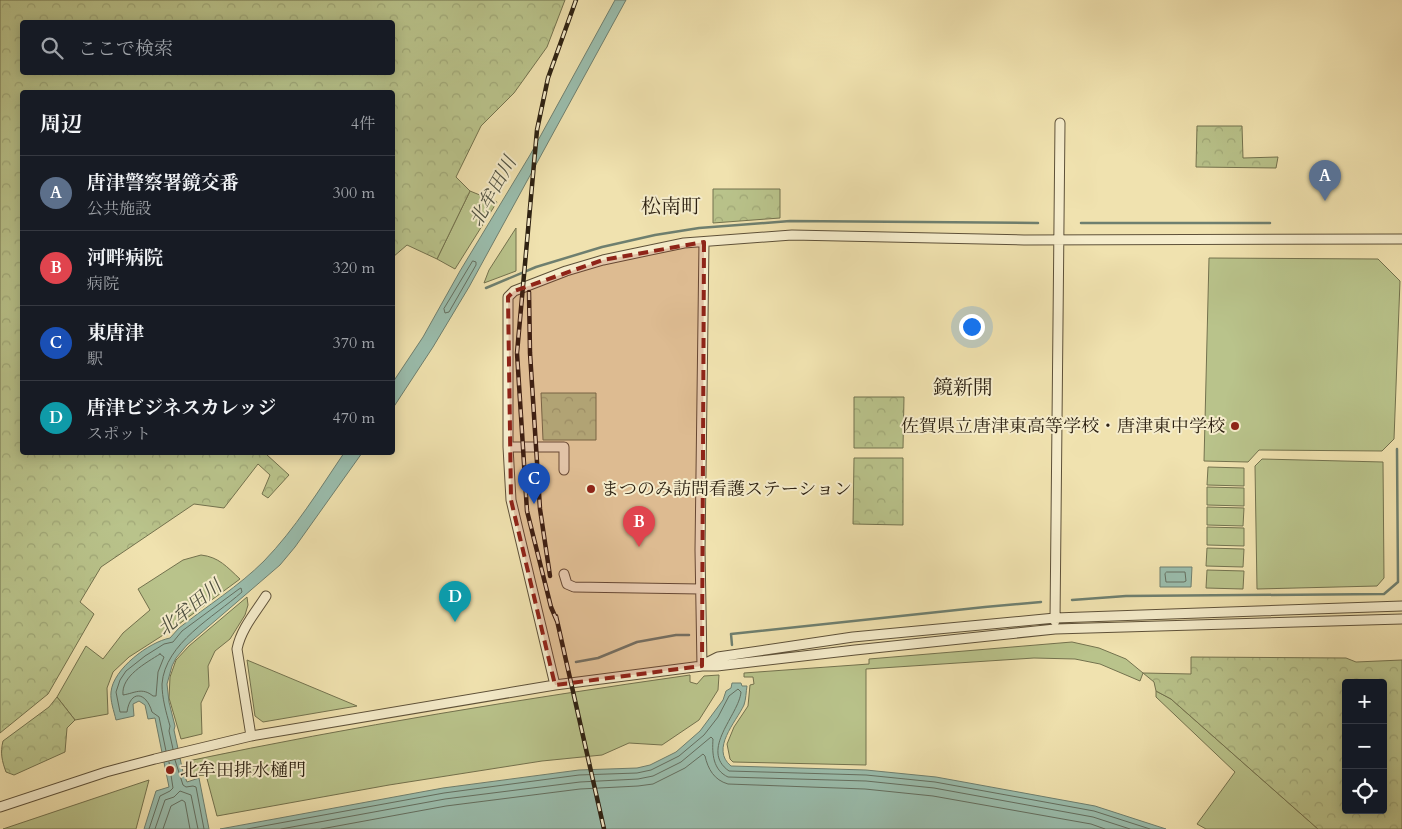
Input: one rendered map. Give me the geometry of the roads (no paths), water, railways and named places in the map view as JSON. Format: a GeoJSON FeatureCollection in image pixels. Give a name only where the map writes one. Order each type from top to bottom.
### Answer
{"type":"FeatureCollection","features":[{"type":"Feature","properties":{"kind":"street"},"geometry":{"type":"LineString","coordinates":[[1055,629],[1060,123]]}},
{"type":"Feature","properties":{"kind":"street"},"geometry":{"type":"LineString","coordinates":[[555,684],[511,500],[508,447],[508,297],[511,294],[535,282],[603,260],[684,243],[792,235],[1060,240],[1402,238]]}},
{"type":"Feature","properties":{"kind":"street"},"geometry":{"type":"LineString","coordinates":[[702,666],[700,589],[704,242]]}},
{"type":"Feature","properties":{"kind":"street"},"geometry":{"type":"LineString","coordinates":[[508,447],[564,447],[564,470]]}},
{"type":"Feature","properties":{"kind":"street"},"geometry":{"type":"LineString","coordinates":[[564,574],[567,584],[574,587],[700,589]]}},
{"type":"Feature","properties":{"kind":"street"},"geometry":{"type":"LineString","coordinates":[[251,736],[237,649],[238,642],[246,626],[266,596]]}},
{"type":"Feature","properties":{"kind":"street"},"geometry":{"type":"LineString","coordinates":[[702,666],[718,657],[852,637],[1055,618],[1402,606]]}},
{"type":"Feature","properties":{"kind":"street"},"geometry":{"type":"LineString","coordinates":[[0,807],[154,758],[251,736],[555,684],[702,666],[717,666],[1055,629],[1402,619]]}},
{"type":"Feature","properties":{"kind":"water"},"geometry":{"type":"Polygon","coordinates":[[[615,0],[626,0],[469,287],[395,405],[395,379],[423,337],[460,271],[530,155],[615,0]]]}},
{"type":"Feature","properties":{"kind":"water"},"geometry":{"type":"Polygon","coordinates":[[[343,455],[361,455],[280,565],[187,645],[176,658],[167,684],[175,726],[174,730],[187,782],[199,778],[209,829],[144,829],[156,791],[169,787],[155,718],[148,719],[145,705],[139,701],[133,704],[134,716],[116,720],[111,699],[113,683],[118,674],[133,658],[152,645],[170,638],[179,628],[234,587],[264,561],[296,523],[343,455]]]}},
{"type":"Feature","properties":{"kind":"water"},"geometry":{"type":"Polygon","coordinates":[[[1160,567],[1192,567],[1191,587],[1160,587],[1160,567]]]}},
{"type":"Feature","properties":{"kind":"water"},"geometry":{"type":"Polygon","coordinates":[[[732,683],[741,683],[742,686],[747,686],[744,705],[731,727],[724,744],[723,752],[725,759],[731,766],[866,770],[936,777],[1095,806],[1166,829],[220,829],[443,788],[579,770],[637,768],[650,765],[676,752],[700,731],[723,700],[726,691],[731,688],[732,683]]]}},
{"type":"Feature","properties":{"kind":"waterway"},"geometry":{"type":"LineString","coordinates":[[486,288],[536,267],[602,247],[655,235],[699,228],[790,221],[1038,223]]}},
{"type":"Feature","properties":{"kind":"waterway"},"geometry":{"type":"LineString","coordinates":[[1081,223],[1270,223]]}},
{"type":"Feature","properties":{"kind":"waterway"},"geometry":{"type":"LineString","coordinates":[[1072,600],[1126,596],[1384,594],[1398,582],[1397,449]]}},
{"type":"Feature","properties":{"kind":"waterway"},"geometry":{"type":"LineString","coordinates":[[732,645],[731,634],[1041,602]]}},
{"type":"Feature","properties":{"kind":"waterway"},"geometry":{"type":"LineString","coordinates":[[576,662],[598,658],[637,642],[676,635],[689,635]]}},
{"type":"Feature","properties":{"kind":"railway"},"geometry":{"type":"LineString","coordinates":[[557,621],[551,607],[527,511],[517,353],[537,130],[548,78],[576,0]]}},
{"type":"Feature","properties":{"kind":"railway"},"geometry":{"type":"LineString","coordinates":[[529,292],[530,353],[540,509],[550,576]]}},
{"type":"Feature","properties":{"kind":"railway"},"geometry":{"type":"LineString","coordinates":[[556,616],[604,829]]}},
{"type":"Feature","properties":{"kind":"place","name":"唐津警察署鏡交番"},"geometry":{"type":"Point","coordinates":[1325,201]}},
{"type":"Feature","properties":{"kind":"place","name":"佐賀県立唐津東高等学校・唐津東中学校"},"geometry":{"type":"Point","coordinates":[1235,426]}},
{"type":"Feature","properties":{"kind":"place","name":"まつのみ訪問看護ステーション"},"geometry":{"type":"Point","coordinates":[591,489]}},
{"type":"Feature","properties":{"kind":"place","name":"東唐津"},"geometry":{"type":"Point","coordinates":[534,504]}},
{"type":"Feature","properties":{"kind":"place","name":"河畔病院"},"geometry":{"type":"Point","coordinates":[639,547]}},
{"type":"Feature","properties":{"kind":"place","name":"唐津ビジネスカレッジ"},"geometry":{"type":"Point","coordinates":[455,622]}},
{"type":"Feature","properties":{"kind":"place","name":"北牟田排水樋門"},"geometry":{"type":"Point","coordinates":[170,770]}},
{"type":"Feature","properties":{"kind":"district","name":"松南町"},"geometry":{"type":"Point","coordinates":[671,206]}},
{"type":"Feature","properties":{"kind":"district","name":"鏡新開"},"geometry":{"type":"Point","coordinates":[963,387]}},
{"type":"Feature","properties":{"kind":"water label","name":"北牟田川"},"geometry":{"type":"Point","coordinates":[492,191]}},
{"type":"Feature","properties":{"kind":"water label","name":"北牟田川"},"geometry":{"type":"Point","coordinates":[189,607]}}]}
